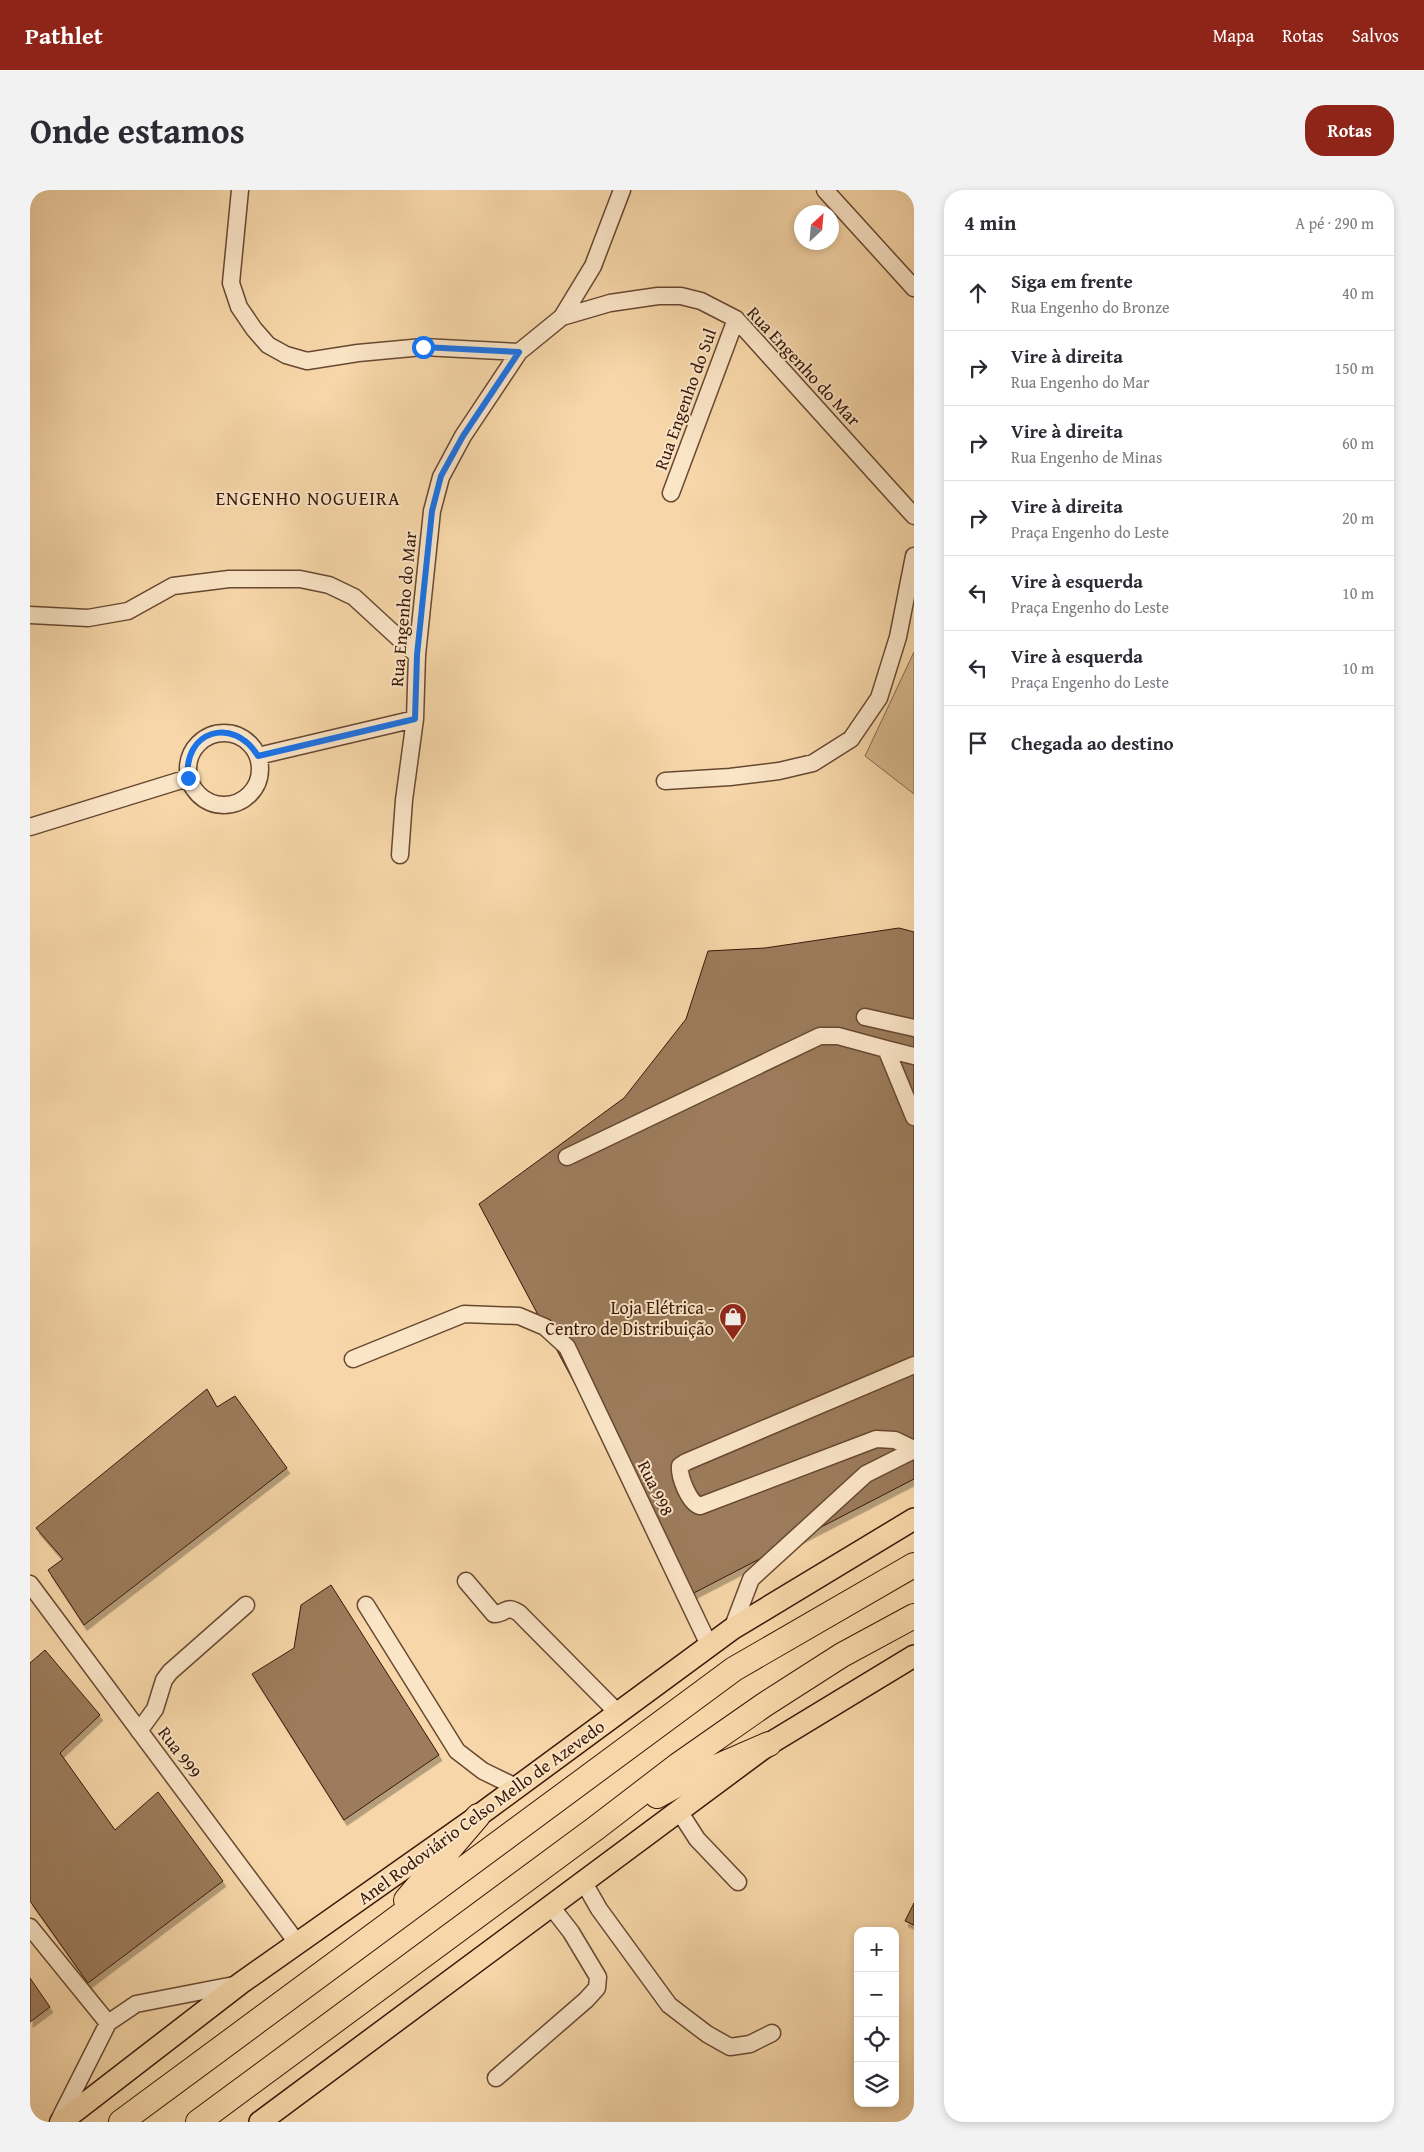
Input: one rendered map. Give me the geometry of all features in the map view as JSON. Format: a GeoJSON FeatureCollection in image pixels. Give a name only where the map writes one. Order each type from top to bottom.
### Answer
{"type":"FeatureCollection","features":[{"type":"Feature","properties":{"kind":"highway","name":"Anel Rodoviário Celso Mello de Azevedo"},"geometry":{"type":"LineString","coordinates":[[121,2122],[734,1669],[914,1565]]}},
{"type":"Feature","properties":{"kind":"highway"},"geometry":{"type":"LineString","coordinates":[[198,2122],[678,1766],[764,1705],[842,1655],[914,1616]]}},
{"type":"Feature","properties":{"kind":"highway"},"geometry":{"type":"LineString","coordinates":[[596,1828],[686,1780],[769,1744]]}},
{"type":"Feature","properties":{"kind":"highway"},"geometry":{"type":"LineString","coordinates":[[379,1932],[478,1816]]}},
{"type":"Feature","properties":{"kind":"main road","name":"Anel Rodoviário Celso Mello de Azevedo"},"geometry":{"type":"LineString","coordinates":[[59,2122],[241,1984],[478,1816],[709,1645],[732,1629],[914,1519]]}},
{"type":"Feature","properties":{"kind":"main road"},"geometry":{"type":"LineString","coordinates":[[260,2122],[769,1744],[914,1656]]}},
{"type":"Feature","properties":{"kind":"street"},"geometry":{"type":"LineString","coordinates":[[240,190],[231,283],[239,307],[268,344],[286,355],[307,361],[358,353],[423,347],[519,352]]}},
{"type":"Feature","properties":{"kind":"street"},"geometry":{"type":"LineString","coordinates":[[562,317],[593,266],[622,190]]}},
{"type":"Feature","properties":{"kind":"street"},"geometry":{"type":"LineString","coordinates":[[825,190],[914,288]]}},
{"type":"Feature","properties":{"kind":"street","name":"Rua Engenho do Mar"},"geometry":{"type":"LineString","coordinates":[[400,855],[404,800],[415,719],[417,655],[432,511],[441,476],[463,436],[519,352],[562,317],[610,303],[658,296],[681,296],[701,301],[736,319],[914,516]]}},
{"type":"Feature","properties":{"kind":"street","name":"Rua Engenho do Sul"},"geometry":{"type":"LineString","coordinates":[[671,493],[736,319]]}},
{"type":"Feature","properties":{"kind":"street"},"geometry":{"type":"LineString","coordinates":[[665,781],[730,777],[813,763],[851,739],[879,698],[898,637],[914,556]]}},
{"type":"Feature","properties":{"kind":"street"},"geometry":{"type":"LineString","coordinates":[[30,615],[88,618],[128,611],[174,586],[229,579],[300,579],[329,585],[354,597],[417,655]]}},
{"type":"Feature","properties":{"kind":"street"},"geometry":{"type":"LineString","coordinates":[[258,756],[415,719]]}},
{"type":"Feature","properties":{"kind":"street"},"geometry":{"type":"LineString","coordinates":[[218,732],[242,737],[251,745],[258,756],[259,780],[252,792],[243,800],[231,805],[218,805],[203,799],[194,790],[188,778],[189,756],[196,745],[206,737],[218,732]]}},
{"type":"Feature","properties":{"kind":"street"},"geometry":{"type":"LineString","coordinates":[[30,827],[188,778]]}},
{"type":"Feature","properties":{"kind":"street"},"geometry":{"type":"LineString","coordinates":[[865,1017],[914,1028]]}},
{"type":"Feature","properties":{"kind":"street"},"geometry":{"type":"LineString","coordinates":[[567,1157],[820,1036],[838,1036],[914,1056]]}},
{"type":"Feature","properties":{"kind":"street"},"geometry":{"type":"LineString","coordinates":[[886,1049],[914,1117]]}},
{"type":"Feature","properties":{"kind":"street","name":"Rua 998"},"geometry":{"type":"LineString","coordinates":[[353,1359],[464,1314],[519,1316],[545,1327],[566,1347],[709,1645]]}},
{"type":"Feature","properties":{"kind":"street"},"geometry":{"type":"LineString","coordinates":[[914,1365],[686,1462],[680,1466],[679,1473],[692,1502],[700,1506],[876,1439],[895,1440],[914,1450]]}},
{"type":"Feature","properties":{"kind":"street"},"geometry":{"type":"LineString","coordinates":[[732,1629],[751,1579],[866,1474],[914,1450]]}},
{"type":"Feature","properties":{"kind":"street"},"geometry":{"type":"LineString","coordinates":[[466,1581],[494,1614],[498,1614],[506,1608],[519,1613],[618,1713]]}},
{"type":"Feature","properties":{"kind":"street","name":"Rua 999"},"geometry":{"type":"LineString","coordinates":[[30,1584],[298,1944]]}},
{"type":"Feature","properties":{"kind":"street"},"geometry":{"type":"LineString","coordinates":[[139,1731],[155,1709],[164,1680],[170,1672],[246,1605]]}},
{"type":"Feature","properties":{"kind":"street"},"geometry":{"type":"LineString","coordinates":[[366,1605],[457,1750],[483,1771],[516,1788]]}},
{"type":"Feature","properties":{"kind":"street"},"geometry":{"type":"LineString","coordinates":[[679,1811],[697,1839],[738,1882]]}},
{"type":"Feature","properties":{"kind":"street"},"geometry":{"type":"LineString","coordinates":[[584,1881],[599,1909],[669,2005],[707,2034],[730,2047],[750,2044],[772,2033]]}},
{"type":"Feature","properties":{"kind":"street"},"geometry":{"type":"LineString","coordinates":[[496,2078],[586,2000],[597,1988],[598,1977],[571,1932],[550,1906]]}},
{"type":"Feature","properties":{"kind":"street"},"geometry":{"type":"LineString","coordinates":[[30,1927],[108,2023]]}},
{"type":"Feature","properties":{"kind":"street"},"geometry":{"type":"LineString","coordinates":[[59,2122],[108,2023],[136,2004],[241,1984]]}},
{"type":"Feature","properties":{"kind":"shaded area"},"geometry":{"type":"Polygon","coordinates":[[[914,652],[914,794],[865,756],[914,652]]]}},
{"type":"Feature","properties":{"kind":"building","name":"Loja Elétrica - Centro de Distribuição"},"geometry":{"type":"Polygon","coordinates":[[[899,928],[914,932],[914,1479],[688,1596],[479,1204],[624,1098],[686,1019],[708,951],[765,948],[899,928]]]}},
{"type":"Feature","properties":{"kind":"building"},"geometry":{"type":"Polygon","coordinates":[[[207,1389],[217,1407],[235,1396],[287,1468],[84,1625],[48,1570],[63,1559],[36,1528],[207,1389]]]}},
{"type":"Feature","properties":{"kind":"building"},"geometry":{"type":"Polygon","coordinates":[[[331,1585],[439,1755],[344,1820],[252,1674],[294,1648],[301,1605],[331,1585]]]}},
{"type":"Feature","properties":{"kind":"building"},"geometry":{"type":"Polygon","coordinates":[[[45,1650],[100,1715],[60,1753],[115,1830],[158,1792],[223,1881],[88,1983],[30,1901],[30,1663],[45,1650]]]}},
{"type":"Feature","properties":{"kind":"building"},"geometry":{"type":"Polygon","coordinates":[[[914,1903],[914,1925],[905,1921],[914,1903]]]}},
{"type":"Feature","properties":{"kind":"building"},"geometry":{"type":"Polygon","coordinates":[[[30,1978],[50,2007],[30,2022],[30,1978]]]}},
{"type":"Feature","properties":{"kind":"place","name":"Loja Elétrica - Centro de Distribuição"},"geometry":{"type":"Point","coordinates":[733,1341]}},
{"type":"Feature","properties":{"kind":"district","name":"ENGENHO NOGUEIRA"},"geometry":{"type":"Point","coordinates":[308,498]}},
{"type":"Feature","properties":{"kind":"route"},"geometry":{"type":"LineString","coordinates":[[188,778],[189,756],[196,745],[206,737],[218,732],[242,737],[251,745],[258,756],[415,719],[417,655],[432,511],[441,476],[463,436],[519,352],[481,348],[423,347]]}}]}
